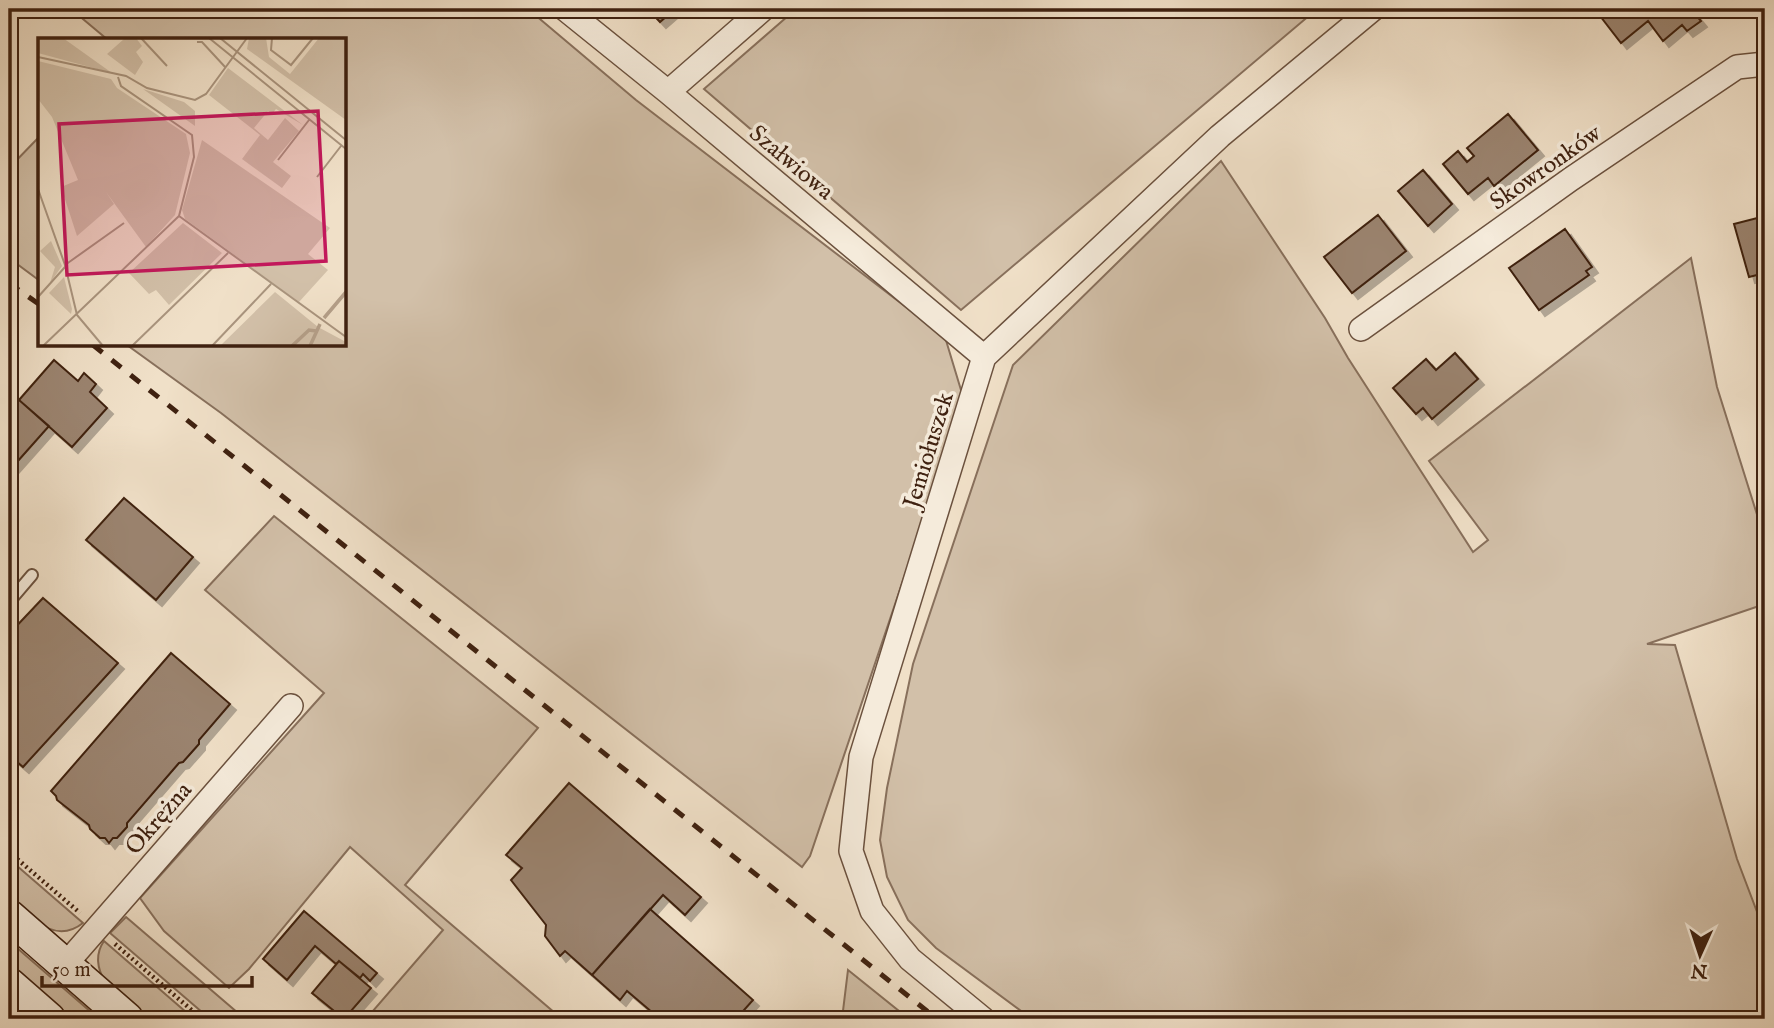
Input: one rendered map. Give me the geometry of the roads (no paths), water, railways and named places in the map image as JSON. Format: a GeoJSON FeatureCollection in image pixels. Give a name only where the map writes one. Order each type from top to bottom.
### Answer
{"type":"FeatureCollection","features":[{"type":"Feature","properties":{"kind":"main road"},"geometry":{"type":"LineString","coordinates":[[9,916],[127,1019]]}},
{"type":"Feature","properties":{"kind":"main road"},"geometry":{"type":"LineString","coordinates":[[9,984],[49,1019]]}},
{"type":"Feature","properties":{"kind":"street","name":"Szałwiowa"},"geometry":{"type":"LineString","coordinates":[[565,9],[984,357]]}},
{"type":"Feature","properties":{"kind":"street"},"geometry":{"type":"LineString","coordinates":[[668,92],[763,9]]}},
{"type":"Feature","properties":{"kind":"street","name":"Jemiołuszek"},"geometry":{"type":"LineString","coordinates":[[983,1019],[910,959],[872,911],[850,851],[861,757],[984,357],[1220,136],[1373,9]]}},
{"type":"Feature","properties":{"kind":"street","name":"Skowronków"},"geometry":{"type":"LineString","coordinates":[[1361,329],[1571,179],[1737,67],[1765,64]]}},
{"type":"Feature","properties":{"kind":"street","name":"Okrężna"},"geometry":{"type":"LineString","coordinates":[[65,965],[291,706]]}},
{"type":"Feature","properties":{"kind":"lane"},"geometry":{"type":"LineString","coordinates":[[9,602],[32,575]]}},
{"type":"Feature","properties":{"kind":"railway"},"geometry":{"type":"LineString","coordinates":[[9,283],[38,304]]}},
{"type":"Feature","properties":{"kind":"railway"},"geometry":{"type":"LineString","coordinates":[[94,346],[937,1019]]}}]}
